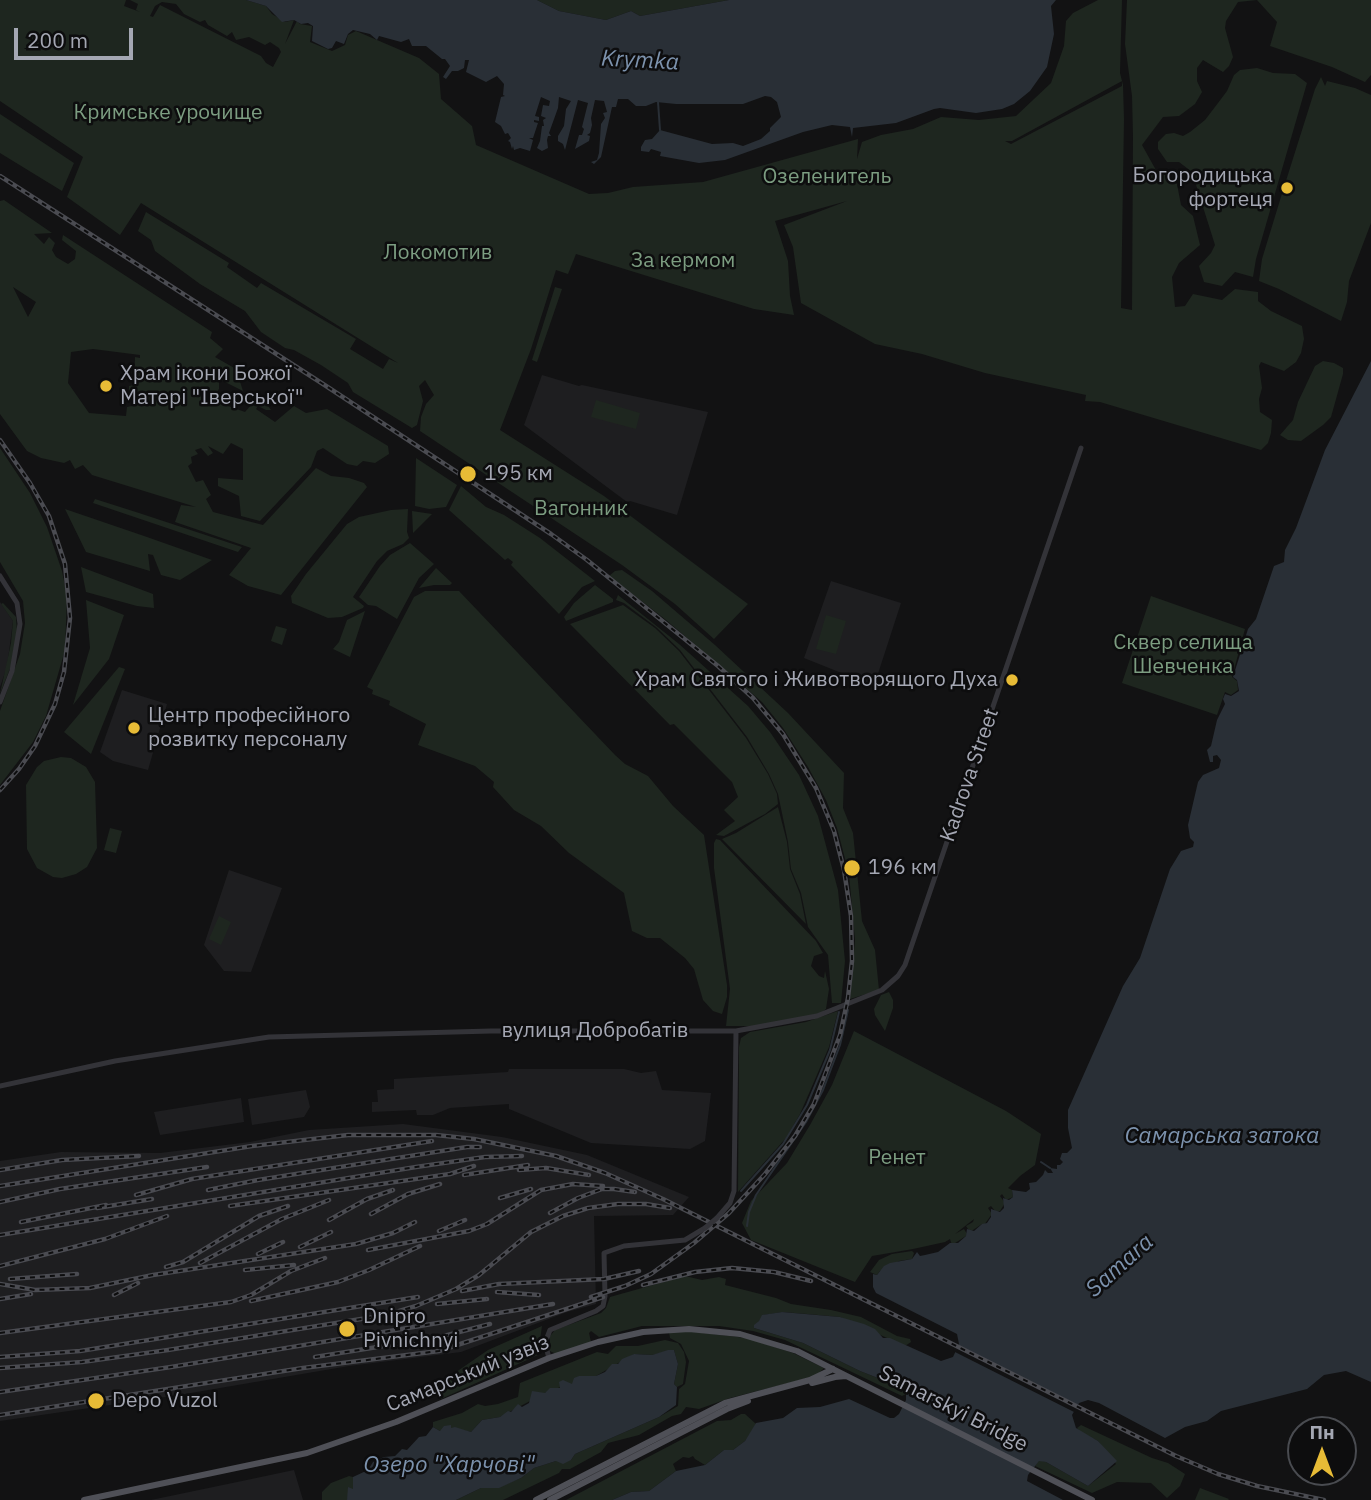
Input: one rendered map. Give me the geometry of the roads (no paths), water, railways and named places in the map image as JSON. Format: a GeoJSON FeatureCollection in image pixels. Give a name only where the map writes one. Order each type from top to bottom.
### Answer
{"type":"FeatureCollection","features":[{"type":"Feature","properties":{"kind":"main road","name":"Самарський узвіз"},"geometry":{"type":"LineString","coordinates":[[84,1500],[113,1497],[307,1453],[396,1422],[549,1358],[629,1334],[689,1329],[722,1331],[757,1338],[797,1351],[836,1372]]}},
{"type":"Feature","properties":{"kind":"main road"},"geometry":{"type":"LineString","coordinates":[[821,1363],[825,1367],[824,1373]]}},
{"type":"Feature","properties":{"kind":"main road"},"geometry":{"type":"LineString","coordinates":[[536,1500],[725,1403],[810,1380],[824,1373],[836,1372]]}},
{"type":"Feature","properties":{"kind":"main road"},"geometry":{"type":"LineString","coordinates":[[550,1500],[727,1409],[836,1372]]}},
{"type":"Feature","properties":{"kind":"main road","name":"Samarskyi Bridge"},"geometry":{"type":"LineString","coordinates":[[836,1372],[851,1377],[1092,1499]]}},
{"type":"Feature","properties":{"kind":"street","name":"Kadrova Street"},"geometry":{"type":"LineString","coordinates":[[737,1031],[805,1019],[868,997],[888,986],[905,965],[1081,448]]}},
{"type":"Feature","properties":{"kind":"street"},"geometry":{"type":"LineString","coordinates":[[0,576],[17,603],[20,624],[12,671],[0,702]]}},
{"type":"Feature","properties":{"kind":"street","name":"вулиця Добробатів"},"geometry":{"type":"LineString","coordinates":[[0,1086],[115,1061],[269,1037],[523,1031],[737,1031]]}},
{"type":"Feature","properties":{"kind":"street"},"geometry":{"type":"LineString","coordinates":[[549,1358],[545,1343],[550,1331],[603,1306],[604,1253],[624,1246],[685,1240],[705,1228],[730,1203],[735,1181],[737,1031]]}},
{"type":"Feature","properties":{"kind":"water","name":"Krymka"},"geometry":{"type":"Polygon","coordinates":[[[246,0],[537,0],[559,11],[606,20],[631,11],[640,16],[729,0],[1056,0],[1051,6],[1054,34],[1047,67],[1030,91],[1014,104],[1002,109],[976,113],[934,109],[896,123],[853,128],[852,137],[850,127],[832,125],[803,132],[725,160],[699,163],[660,156],[661,152],[651,149],[649,152],[641,151],[641,147],[645,140],[652,139],[660,130],[712,144],[733,143],[743,146],[761,139],[781,117],[777,102],[765,96],[743,104],[656,102],[636,106],[628,99],[618,99],[616,107],[612,107],[601,157],[594,164],[591,162],[597,160],[599,153],[601,124],[605,118],[603,113],[607,112],[604,101],[595,100],[592,125],[587,135],[590,136],[589,141],[575,149],[584,129],[582,127],[588,103],[578,100],[565,150],[563,144],[558,141],[558,136],[564,126],[566,109],[571,101],[559,97],[549,133],[551,136],[548,136],[547,140],[548,148],[542,151],[537,148],[544,126],[543,120],[546,118],[541,116],[543,105],[549,106],[550,101],[541,97],[535,116],[539,117],[539,121],[534,120],[538,123],[533,138],[529,138],[533,140],[530,151],[520,148],[514,150],[508,141],[511,138],[508,133],[505,134],[495,122],[501,97],[505,96],[504,84],[497,76],[486,82],[466,72],[469,60],[465,60],[464,68],[452,71],[446,79],[443,77],[450,66],[445,59],[426,46],[412,46],[409,39],[401,42],[379,36],[377,40],[370,34],[353,30],[344,44],[336,41],[332,48],[328,49],[312,41],[313,26],[308,23],[301,24],[294,20],[282,22],[266,6],[246,0]]]}},
{"type":"Feature","properties":{"kind":"water","name":"Самарська затока"},"geometry":{"type":"Polygon","coordinates":[[[1371,361],[1371,1382],[1346,1371],[1324,1375],[1307,1389],[1221,1411],[1207,1421],[1185,1427],[1165,1438],[1099,1403],[1088,1400],[1079,1403],[1072,1415],[1076,1428],[1098,1441],[1117,1461],[1088,1486],[1046,1462],[1039,1461],[1028,1475],[1027,1481],[1063,1500],[612,1500],[631,1492],[649,1491],[676,1471],[705,1465],[724,1450],[733,1450],[745,1441],[756,1423],[783,1418],[797,1408],[820,1407],[849,1399],[890,1418],[899,1414],[906,1400],[906,1394],[901,1387],[860,1371],[803,1343],[754,1328],[762,1315],[782,1312],[840,1317],[864,1324],[875,1329],[883,1338],[890,1338],[941,1361],[953,1357],[959,1344],[957,1334],[876,1293],[873,1274],[877,1275],[890,1263],[912,1259],[917,1252],[920,1256],[925,1255],[938,1252],[950,1243],[958,1243],[966,1236],[967,1229],[974,1231],[987,1223],[991,1217],[991,1209],[1000,1212],[1004,1208],[1003,1198],[1009,1200],[1013,1197],[1012,1190],[1026,1192],[1030,1189],[1029,1183],[1036,1182],[1045,1170],[1053,1173],[1050,1168],[1057,1169],[1057,1165],[1063,1162],[1060,1159],[1062,1153],[1067,1153],[1072,1148],[1068,1110],[1123,986],[1140,958],[1170,869],[1181,851],[1193,847],[1188,825],[1198,782],[1203,775],[1219,768],[1221,760],[1217,755],[1213,756],[1213,762],[1210,762],[1207,750],[1211,746],[1217,720],[1225,704],[1225,694],[1231,696],[1239,691],[1237,680],[1233,677],[1248,629],[1256,619],[1274,566],[1284,562],[1285,550],[1325,450],[1371,361]]]}},
{"type":"Feature","properties":{"kind":"water","name":"Озеро \"Харчові\""},"geometry":{"type":"Polygon","coordinates":[[[674,1350],[678,1364],[674,1384],[677,1387],[676,1405],[659,1417],[575,1454],[563,1464],[556,1461],[534,1468],[521,1478],[499,1488],[481,1488],[456,1500],[347,1500],[348,1487],[353,1489],[353,1477],[368,1470],[373,1462],[395,1456],[402,1449],[407,1450],[419,1437],[426,1436],[433,1427],[440,1431],[444,1426],[451,1425],[451,1428],[471,1432],[482,1420],[500,1417],[508,1411],[511,1412],[518,1404],[522,1407],[529,1403],[532,1391],[545,1393],[550,1388],[560,1388],[559,1382],[563,1380],[572,1384],[574,1378],[579,1376],[596,1376],[605,1372],[612,1364],[618,1364],[622,1359],[634,1354],[652,1355],[674,1350]]]}},
{"type":"Feature","properties":{"kind":"waterway"},"geometry":{"type":"LineString","coordinates":[[658,102],[660,130]]}},
{"type":"Feature","properties":{"kind":"waterway"},"geometry":{"type":"LineString","coordinates":[[747,1226],[756,1195],[806,1122],[823,1090],[840,1045],[848,1010]]}},
{"type":"Feature","properties":{"kind":"waterway"},"geometry":{"type":"LineString","coordinates":[[741,1191],[783,1144],[807,1105],[830,1050],[839,1012]]}},
{"type":"Feature","properties":{"kind":"waterway"},"geometry":{"type":"LineString","coordinates":[[1041,1162],[1050,1168]]}},
{"type":"Feature","properties":{"kind":"railway"},"geometry":{"type":"LineString","coordinates":[[0,176],[323,384],[587,560],[718,666],[753,698],[783,734],[816,788],[834,831],[844,870],[851,916],[852,961],[840,1035],[814,1104],[795,1136],[729,1213],[651,1274],[591,1297]]}},
{"type":"Feature","properties":{"kind":"railway"},"geometry":{"type":"LineString","coordinates":[[0,440],[49,516],[65,564],[70,618],[64,672],[55,704],[35,746],[0,790]]}},
{"type":"Feature","properties":{"kind":"railway"},"geometry":{"type":"LineString","coordinates":[[0,1186],[252,1146],[348,1135],[436,1135],[474,1139],[556,1156],[605,1173],[663,1199],[1176,1456],[1218,1474],[1257,1486],[1324,1500]]}},
{"type":"Feature","properties":{"kind":"railway"},"geometry":{"type":"LineString","coordinates":[[136,1195],[192,1179],[432,1141]]}},
{"type":"Feature","properties":{"kind":"railway"},"geometry":{"type":"LineString","coordinates":[[208,1190],[480,1147]]}},
{"type":"Feature","properties":{"kind":"railway"},"geometry":{"type":"LineString","coordinates":[[0,1170],[62,1160],[139,1156]]}},
{"type":"Feature","properties":{"kind":"railway"},"geometry":{"type":"LineString","coordinates":[[0,1235],[416,1167],[485,1157],[522,1156]]}},
{"type":"Feature","properties":{"kind":"railway"},"geometry":{"type":"LineString","coordinates":[[464,1175],[528,1165]]}},
{"type":"Feature","properties":{"kind":"railway"},"geometry":{"type":"LineString","coordinates":[[230,1206],[450,1174],[474,1166]]}},
{"type":"Feature","properties":{"kind":"railway"},"geometry":{"type":"LineString","coordinates":[[0,1202],[60,1189],[207,1167]]}},
{"type":"Feature","properties":{"kind":"railway"},"geometry":{"type":"LineString","coordinates":[[519,1170],[546,1168],[589,1175]]}},
{"type":"Feature","properties":{"kind":"railway"},"geometry":{"type":"LineString","coordinates":[[371,1214],[408,1194],[440,1184]]}},
{"type":"Feature","properties":{"kind":"railway"},"geometry":{"type":"LineString","coordinates":[[368,1250],[469,1231],[487,1224],[541,1190],[573,1184],[603,1186]]}},
{"type":"Feature","properties":{"kind":"railway"},"geometry":{"type":"LineString","coordinates":[[500,1198],[531,1189]]}},
{"type":"Feature","properties":{"kind":"railway"},"geometry":{"type":"LineString","coordinates":[[550,1213],[602,1189],[635,1192]]}},
{"type":"Feature","properties":{"kind":"railway"},"geometry":{"type":"LineString","coordinates":[[329,1220],[367,1199],[393,1190]]}},
{"type":"Feature","properties":{"kind":"railway"},"geometry":{"type":"LineString","coordinates":[[97,1208],[152,1199]]}},
{"type":"Feature","properties":{"kind":"railway"},"geometry":{"type":"LineString","coordinates":[[200,1263],[282,1219],[329,1200]]}},
{"type":"Feature","properties":{"kind":"railway"},"geometry":{"type":"LineString","coordinates":[[0,1368],[82,1362],[386,1315],[456,1289],[479,1275],[531,1232],[563,1216],[588,1208],[618,1204],[646,1204],[670,1208]]}},
{"type":"Feature","properties":{"kind":"railway"},"geometry":{"type":"LineString","coordinates":[[21,1222],[106,1205]]}},
{"type":"Feature","properties":{"kind":"railway"},"geometry":{"type":"LineString","coordinates":[[166,1267],[183,1262],[259,1216],[288,1206]]}},
{"type":"Feature","properties":{"kind":"railway"},"geometry":{"type":"LineString","coordinates":[[0,1266],[105,1239],[167,1216]]}},
{"type":"Feature","properties":{"kind":"railway"},"geometry":{"type":"LineString","coordinates":[[439,1231],[465,1220]]}},
{"type":"Feature","properties":{"kind":"railway"},"geometry":{"type":"LineString","coordinates":[[0,1284],[35,1290],[90,1288],[153,1275],[356,1244],[393,1233],[415,1222]]}},
{"type":"Feature","properties":{"kind":"railway"},"geometry":{"type":"LineString","coordinates":[[300,1247],[331,1232]]}},
{"type":"Feature","properties":{"kind":"railway"},"geometry":{"type":"LineString","coordinates":[[258,1254],[283,1242]]}},
{"type":"Feature","properties":{"kind":"railway"},"geometry":{"type":"LineString","coordinates":[[251,1301],[338,1282],[420,1246]]}},
{"type":"Feature","properties":{"kind":"railway"},"geometry":{"type":"LineString","coordinates":[[0,1333],[231,1302],[251,1295],[291,1271],[325,1258]]}},
{"type":"Feature","properties":{"kind":"railway"},"geometry":{"type":"LineString","coordinates":[[245,1270],[294,1265]]}},
{"type":"Feature","properties":{"kind":"railway"},"geometry":{"type":"LineString","coordinates":[[643,1285],[695,1272],[732,1268],[774,1272],[811,1281]]}},
{"type":"Feature","properties":{"kind":"railway"},"geometry":{"type":"LineString","coordinates":[[462,1291],[499,1284],[604,1279],[639,1271]]}},
{"type":"Feature","properties":{"kind":"railway"},"geometry":{"type":"LineString","coordinates":[[10,1279],[77,1274]]}},
{"type":"Feature","properties":{"kind":"railway"},"geometry":{"type":"LineString","coordinates":[[114,1295],[138,1283]]}},
{"type":"Feature","properties":{"kind":"railway"},"geometry":{"type":"LineString","coordinates":[[497,1292],[539,1295]]}},
{"type":"Feature","properties":{"kind":"railway"},"geometry":{"type":"LineString","coordinates":[[0,1299],[31,1294]]}},
{"type":"Feature","properties":{"kind":"railway"},"geometry":{"type":"LineString","coordinates":[[0,1357],[80,1351],[418,1297]]}},
{"type":"Feature","properties":{"kind":"railway"},"geometry":{"type":"LineString","coordinates":[[0,1415],[303,1368],[439,1351],[603,1297]]}},
{"type":"Feature","properties":{"kind":"railway"},"geometry":{"type":"LineString","coordinates":[[437,1304],[487,1299]]}},
{"type":"Feature","properties":{"kind":"railway"},"geometry":{"type":"LineString","coordinates":[[0,1392],[171,1367],[553,1304]]}},
{"type":"Feature","properties":{"kind":"railway"},"geometry":{"type":"LineString","coordinates":[[315,1357],[440,1337],[490,1324]]}},
{"type":"Feature","properties":{"kind":"place","name":"Богородицька фортеця"},"geometry":{"type":"Point","coordinates":[1287,188]}},
{"type":"Feature","properties":{"kind":"place","name":"Храм ікони Божої Матері \"Іверської\""},"geometry":{"type":"Point","coordinates":[106,386]}},
{"type":"Feature","properties":{"kind":"place","name":"195 км"},"geometry":{"type":"Point","coordinates":[468,474]}},
{"type":"Feature","properties":{"kind":"place","name":"Храм Святого і Животворящого Духа"},"geometry":{"type":"Point","coordinates":[1012,680]}},
{"type":"Feature","properties":{"kind":"place","name":"Центр професійного розвитку персоналу"},"geometry":{"type":"Point","coordinates":[134,728]}},
{"type":"Feature","properties":{"kind":"place","name":"196 км"},"geometry":{"type":"Point","coordinates":[852,868]}},
{"type":"Feature","properties":{"kind":"place","name":"Dnipro Pivnichnyi"},"geometry":{"type":"Point","coordinates":[347,1329]}},
{"type":"Feature","properties":{"kind":"place","name":"Depo Vuzol"},"geometry":{"type":"Point","coordinates":[96,1401]}},
{"type":"Feature","properties":{"kind":"park label","name":"Кримське урочище"},"geometry":{"type":"Point","coordinates":[168,113]}},
{"type":"Feature","properties":{"kind":"park label","name":"Озеленитель"},"geometry":{"type":"Point","coordinates":[827,177]}},
{"type":"Feature","properties":{"kind":"park label","name":"Локомотив"},"geometry":{"type":"Point","coordinates":[438,253]}},
{"type":"Feature","properties":{"kind":"park label","name":"За кермом"},"geometry":{"type":"Point","coordinates":[683,261]}},
{"type":"Feature","properties":{"kind":"park label","name":"Вагонник"},"geometry":{"type":"Point","coordinates":[581,509]}},
{"type":"Feature","properties":{"kind":"park label","name":"Сквер селища Шевченка"},"geometry":{"type":"Point","coordinates":[1183,655]}},
{"type":"Feature","properties":{"kind":"park label","name":"Ренет"},"geometry":{"type":"Point","coordinates":[897,1158]}},
{"type":"Feature","properties":{"kind":"water label","name":"Samara"},"geometry":{"type":"Point","coordinates":[1120,1266]}}]}
